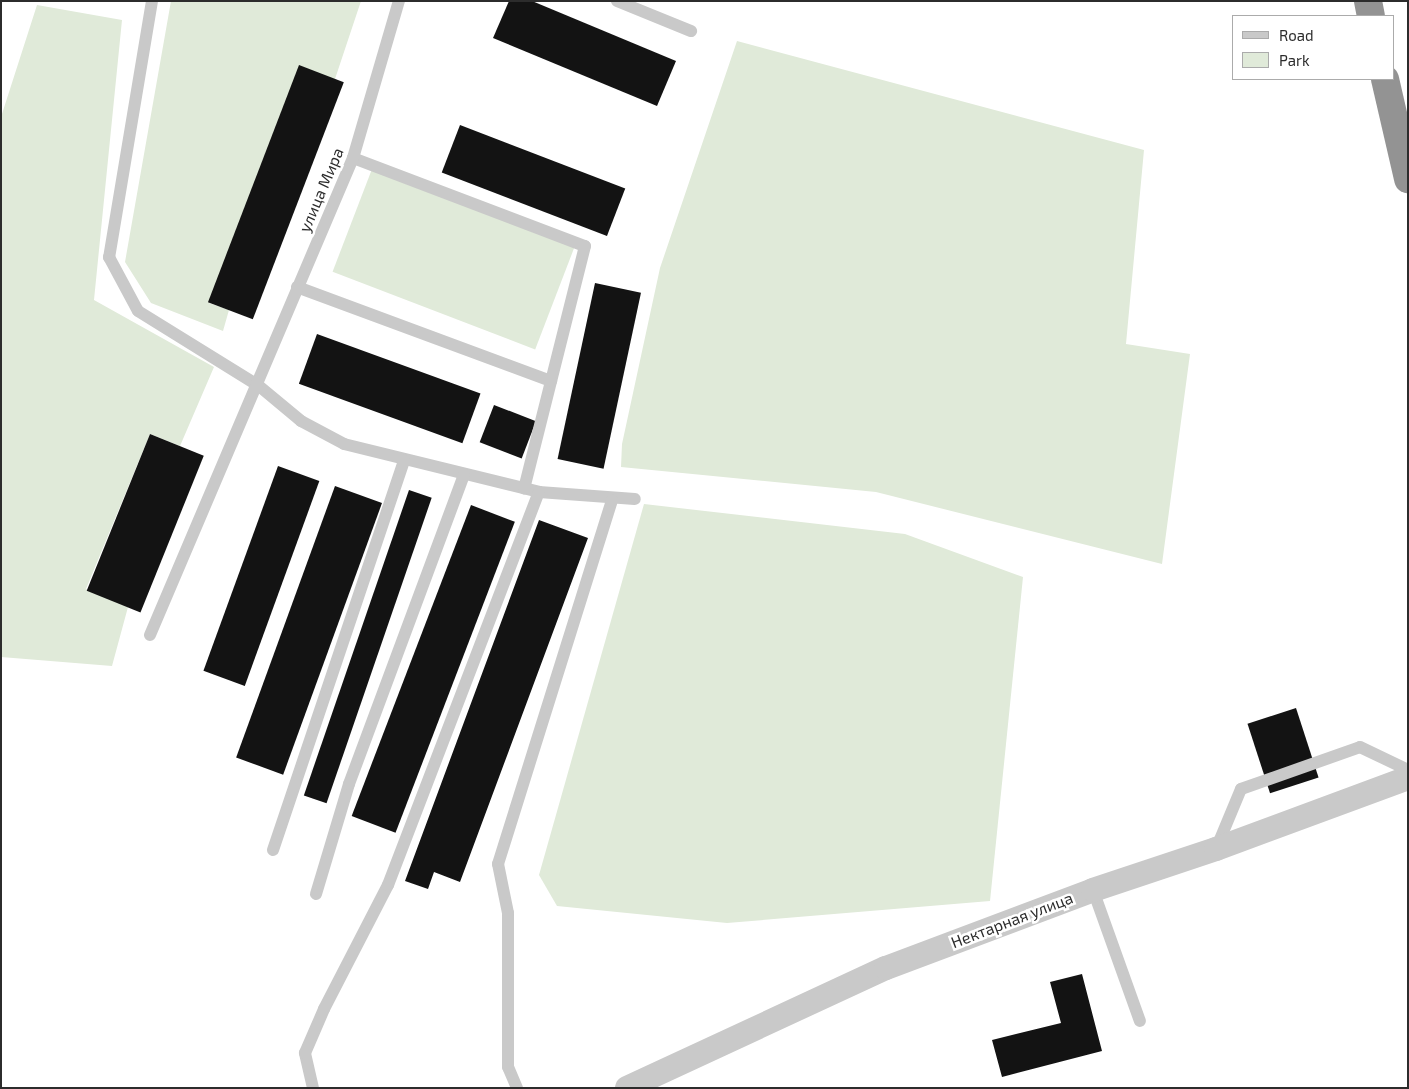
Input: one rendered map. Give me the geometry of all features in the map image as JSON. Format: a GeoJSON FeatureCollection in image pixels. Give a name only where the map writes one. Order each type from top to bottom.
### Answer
{"type":"FeatureCollection","features":[{"type":"Feature","properties":{"kind":"highway"},"geometry":{"type":"LineString","coordinates":[[1368,1],[1371,15]]}},
{"type":"Feature","properties":{"kind":"highway"},"geometry":{"type":"LineString","coordinates":[[1385,80],[1408,179]]}},
{"type":"Feature","properties":{"kind":"street","name":"Нектарная улица"},"geometry":{"type":"LineString","coordinates":[[627,1088],[886,968],[1093,890],[1216,849],[1408,778]]}},
{"type":"Feature","properties":{"kind":"lane"},"geometry":{"type":"LineString","coordinates":[[152,1],[109,257],[138,311],[259,386],[301,421],[344,444],[539,492],[612,500],[635,499]]}},
{"type":"Feature","properties":{"kind":"lane","name":"улица Мира"},"geometry":{"type":"LineString","coordinates":[[150,636],[259,386],[297,287],[353,158],[399,1]]}},
{"type":"Feature","properties":{"kind":"lane"},"geometry":{"type":"LineString","coordinates":[[617,1],[691,32]]}},
{"type":"Feature","properties":{"kind":"lane"},"geometry":{"type":"LineString","coordinates":[[353,158],[585,246],[524,488]]}},
{"type":"Feature","properties":{"kind":"lane"},"geometry":{"type":"LineString","coordinates":[[297,287],[551,381]]}},
{"type":"Feature","properties":{"kind":"lane"},"geometry":{"type":"LineString","coordinates":[[273,850],[404,460]]}},
{"type":"Feature","properties":{"kind":"lane"},"geometry":{"type":"LineString","coordinates":[[316,894],[349,784],[464,475]]}},
{"type":"Feature","properties":{"kind":"lane"},"geometry":{"type":"LineString","coordinates":[[313,1088],[305,1053],[324,1009],[388,884],[412,829],[539,492]]}},
{"type":"Feature","properties":{"kind":"lane"},"geometry":{"type":"LineString","coordinates":[[517,1088],[508,1067],[508,914],[498,864],[612,500]]}},
{"type":"Feature","properties":{"kind":"lane"},"geometry":{"type":"LineString","coordinates":[[1216,849],[1240,789],[1360,747],[1408,770]]}},
{"type":"Feature","properties":{"kind":"lane"},"geometry":{"type":"LineString","coordinates":[[1093,890],[1140,1021]]}},
{"type":"Feature","properties":{"kind":"green space"},"geometry":{"type":"Polygon","coordinates":[[[171,1],[361,1],[335,79],[209,303],[229,310],[223,331],[151,303],[125,262],[171,1]]]}},
{"type":"Feature","properties":{"kind":"green space"},"geometry":{"type":"Polygon","coordinates":[[[37,5],[122,20],[94,300],[214,367],[180,446],[150,434],[86,589],[128,607],[112,666],[1,657],[1,117],[37,5]]]}},
{"type":"Feature","properties":{"kind":"green space"},"geometry":{"type":"Polygon","coordinates":[[[737,41],[1144,150],[1126,344],[1190,354],[1162,564],[876,492],[621,467],[622,444],[660,268],[737,41]]]}},
{"type":"Feature","properties":{"kind":"green space"},"geometry":{"type":"Polygon","coordinates":[[[372,169],[575,247],[535,349],[333,272],[372,169]]]}},
{"type":"Feature","properties":{"kind":"green space"},"geometry":{"type":"Polygon","coordinates":[[[644,504],[905,534],[1023,577],[990,901],[727,923],[557,906],[539,875],[644,504]]]}},
{"type":"Feature","properties":{"kind":"building"},"geometry":{"type":"Polygon","coordinates":[[[509,1],[532,1],[676,61],[657,106],[493,38],[509,1]]]}},
{"type":"Feature","properties":{"kind":"building"},"geometry":{"type":"Polygon","coordinates":[[[299,65],[344,82],[253,319],[208,302],[299,65]]]}},
{"type":"Feature","properties":{"kind":"building"},"geometry":{"type":"Polygon","coordinates":[[[460,125],[625,188],[607,236],[442,173],[460,125]]]}},
{"type":"Feature","properties":{"kind":"building"},"geometry":{"type":"Polygon","coordinates":[[[595,283],[641,293],[604,469],[558,459],[595,283]]]}},
{"type":"Feature","properties":{"kind":"building"},"geometry":{"type":"Polygon","coordinates":[[[317,334],[481,394],[462,443],[299,384],[317,334]]]}},
{"type":"Feature","properties":{"kind":"building"},"geometry":{"type":"Polygon","coordinates":[[[494,405],[536,421],[522,458],[480,442],[494,405]]]}},
{"type":"Feature","properties":{"kind":"building"},"geometry":{"type":"Polygon","coordinates":[[[150,434],[204,456],[140,612],[87,591],[150,434]]]}},
{"type":"Feature","properties":{"kind":"building"},"geometry":{"type":"Polygon","coordinates":[[[278,466],[319,481],[245,686],[203,671],[278,466]]]}},
{"type":"Feature","properties":{"kind":"building"},"geometry":{"type":"Polygon","coordinates":[[[335,486],[382,503],[283,775],[236,758],[335,486]]]}},
{"type":"Feature","properties":{"kind":"building"},"geometry":{"type":"Polygon","coordinates":[[[409,490],[432,498],[327,803],[304,795],[409,490]]]}},
{"type":"Feature","properties":{"kind":"building"},"geometry":{"type":"Polygon","coordinates":[[[471,505],[515,522],[396,833],[352,816],[471,505]]]}},
{"type":"Feature","properties":{"kind":"building"},"geometry":{"type":"Polygon","coordinates":[[[539,520],[588,538],[460,882],[434,872],[428,889],[405,881],[539,520]]]}},
{"type":"Feature","properties":{"kind":"building"},"geometry":{"type":"Polygon","coordinates":[[[1296,708],[1319,777],[1270,793],[1247,724],[1296,708]]]}},
{"type":"Feature","properties":{"kind":"building"},"geometry":{"type":"Polygon","coordinates":[[[1082,974],[1102,1051],[1002,1077],[992,1040],[1061,1023],[1050,982],[1082,974]]]}}]}
